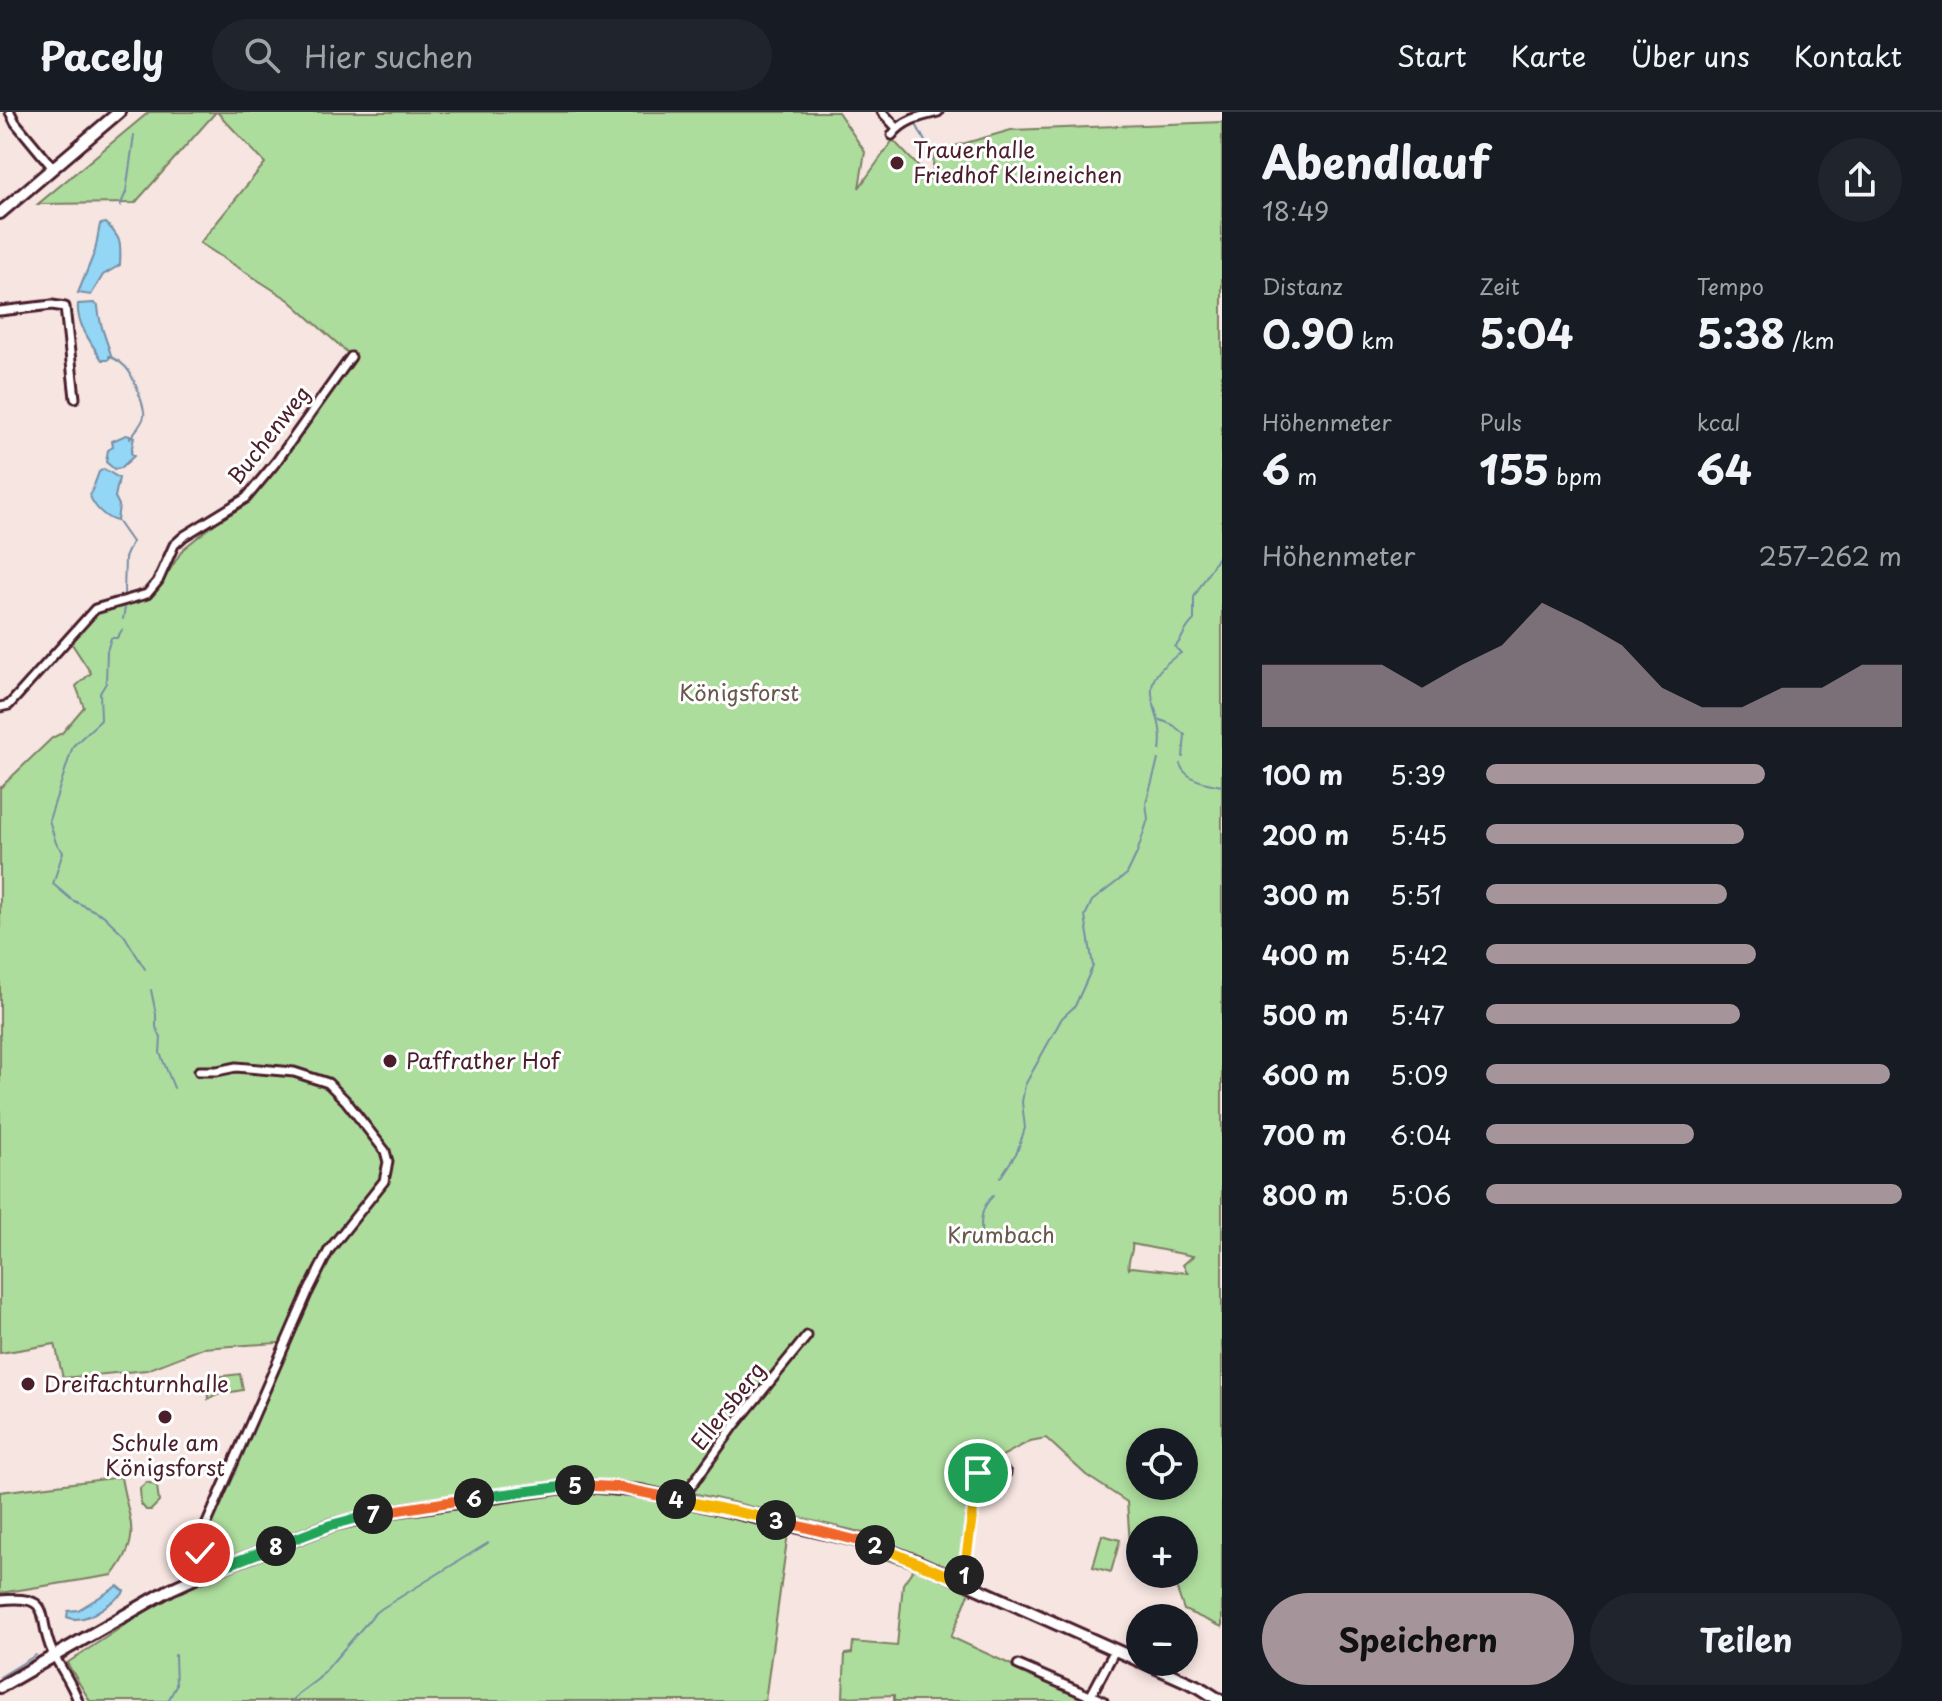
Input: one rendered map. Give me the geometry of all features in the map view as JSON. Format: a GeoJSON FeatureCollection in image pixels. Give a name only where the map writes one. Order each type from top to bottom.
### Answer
{"type":"FeatureCollection","features":[{"type":"Feature","properties":{"kind":"main road"},"geometry":{"type":"LineString","coordinates":[[0,213],[119,112]]}},
{"type":"Feature","properties":{"kind":"main road"},"geometry":{"type":"LineString","coordinates":[[0,1695],[123,1618],[204,1574],[340,1522],[399,1510],[578,1485],[616,1487],[869,1543],[1126,1655]]}},
{"type":"Feature","properties":{"kind":"main road"},"geometry":{"type":"LineString","coordinates":[[0,1687],[56,1660]]}},
{"type":"Feature","properties":{"kind":"main road"},"geometry":{"type":"LineString","coordinates":[[1174,1676],[1221,1701]]}},
{"type":"Feature","properties":{"kind":"street"},"geometry":{"type":"LineString","coordinates":[[10,112],[53,168]]}},
{"type":"Feature","properties":{"kind":"street"},"geometry":{"type":"LineString","coordinates":[[882,112],[894,132],[921,113],[938,112]]}},
{"type":"Feature","properties":{"kind":"street"},"geometry":{"type":"LineString","coordinates":[[0,311],[52,305],[65,307],[75,398]]}},
{"type":"Feature","properties":{"kind":"street","name":"Buchenweg"},"geometry":{"type":"LineString","coordinates":[[0,707],[9,705],[95,609],[147,594],[158,581],[174,545],[246,498],[276,462],[351,357]]}},
{"type":"Feature","properties":{"kind":"street"},"geometry":{"type":"LineString","coordinates":[[199,1071],[236,1067],[294,1072],[328,1083],[385,1151],[388,1162],[384,1181],[329,1250],[307,1294],[201,1537],[199,1545],[204,1574]]}},
{"type":"Feature","properties":{"kind":"street","name":"Ellersberg"},"geometry":{"type":"LineString","coordinates":[[681,1500],[734,1426],[807,1336]]}},
{"type":"Feature","properties":{"kind":"street"},"geometry":{"type":"LineString","coordinates":[[963,1582],[976,1478],[981,1472],[1006,1473]]}},
{"type":"Feature","properties":{"kind":"street"},"geometry":{"type":"LineString","coordinates":[[0,1600],[25,1599],[41,1609],[50,1648],[78,1701]]}},
{"type":"Feature","properties":{"kind":"street"},"geometry":{"type":"LineString","coordinates":[[1090,1697],[1115,1650]]}},
{"type":"Feature","properties":{"kind":"street"},"geometry":{"type":"LineString","coordinates":[[1018,1665],[1103,1701]]}},
{"type":"Feature","properties":{"kind":"green space"},"geometry":{"type":"Polygon","coordinates":[[[149,112],[216,112],[135,203],[38,204],[149,112]]]}},
{"type":"Feature","properties":{"kind":"green space","name":"Königsforst"},"geometry":{"type":"Polygon","coordinates":[[[217,112],[838,112],[865,152],[859,188],[893,140],[932,181],[934,152],[1011,130],[1222,122],[1222,1627],[1198,1616],[1198,1604],[1182,1604],[1176,1588],[1198,1588],[1198,1516],[1128,1516],[1127,1502],[1086,1475],[1046,1438],[1030,1441],[974,1471],[969,1550],[964,1575],[869,1534],[689,1492],[680,1502],[784,1526],[788,1533],[765,1701],[90,1701],[67,1663],[178,1590],[211,1573],[203,1542],[291,1342],[203,1348],[147,1370],[63,1378],[55,1344],[0,1353],[0,788],[52,738],[62,733],[84,707],[76,686],[91,673],[70,641],[94,614],[118,604],[148,599],[156,592],[183,549],[248,497],[349,354],[289,300],[200,243],[265,163],[217,112]],[[1132,1244],[1129,1269],[1188,1273],[1183,1265],[1193,1256],[1132,1244]]]}},
{"type":"Feature","properties":{"kind":"green space"},"geometry":{"type":"Polygon","coordinates":[[[240,1374],[243,1390],[208,1399],[207,1378],[240,1374]]]}},
{"type":"Feature","properties":{"kind":"green space"},"geometry":{"type":"Polygon","coordinates":[[[121,1477],[130,1517],[131,1538],[123,1561],[113,1575],[0,1593],[0,1492],[121,1477]]]}},
{"type":"Feature","properties":{"kind":"green space"},"geometry":{"type":"Polygon","coordinates":[[[147,1482],[157,1486],[159,1502],[151,1510],[146,1510],[141,1504],[140,1488],[147,1482]]]}},
{"type":"Feature","properties":{"kind":"green space"},"geometry":{"type":"Polygon","coordinates":[[[1102,1535],[1120,1540],[1111,1572],[1093,1567],[1102,1535]]]}},
{"type":"Feature","properties":{"kind":"green space"},"geometry":{"type":"Polygon","coordinates":[[[865,1545],[971,1589],[951,1637],[1084,1701],[894,1701],[894,1695],[843,1697],[845,1654],[852,1653],[853,1642],[897,1646],[903,1584],[914,1568],[858,1551],[860,1546],[865,1545]]]}},
{"type":"Feature","properties":{"kind":"water"},"geometry":{"type":"Polygon","coordinates":[[[106,223],[119,242],[120,265],[103,275],[91,295],[78,293],[95,251],[100,224],[106,223]]]}},
{"type":"Feature","properties":{"kind":"water"},"geometry":{"type":"Polygon","coordinates":[[[94,303],[98,306],[111,355],[108,360],[102,360],[86,334],[78,311],[78,304],[94,303]]]}},
{"type":"Feature","properties":{"kind":"water"},"geometry":{"type":"Polygon","coordinates":[[[126,435],[134,437],[131,453],[134,456],[121,468],[114,469],[106,462],[108,450],[113,447],[112,441],[126,435]]]}},
{"type":"Feature","properties":{"kind":"water"},"geometry":{"type":"Polygon","coordinates":[[[104,469],[119,478],[115,497],[119,505],[117,521],[101,512],[90,496],[99,472],[104,469]]]}},
{"type":"Feature","properties":{"kind":"water"},"geometry":{"type":"Polygon","coordinates":[[[118,1586],[124,1591],[122,1595],[96,1613],[81,1619],[67,1617],[68,1611],[78,1610],[118,1586]]]}},
{"type":"Feature","properties":{"kind":"waterway"},"geometry":{"type":"LineString","coordinates":[[917,126],[932,155]]}},
{"type":"Feature","properties":{"kind":"waterway"},"geometry":{"type":"LineString","coordinates":[[120,206],[126,192],[134,135]]}},
{"type":"Feature","properties":{"kind":"waterway"},"geometry":{"type":"LineString","coordinates":[[109,356],[128,370],[143,407],[143,419],[130,439]]}},
{"type":"Feature","properties":{"kind":"waterway"},"geometry":{"type":"LineString","coordinates":[[118,522],[132,542],[125,558],[124,595]]}},
{"type":"Feature","properties":{"kind":"waterway"},"geometry":{"type":"LineString","coordinates":[[1160,750],[1161,735],[1152,687],[1165,665],[1181,653],[1175,647],[1194,620],[1194,597],[1222,550]]}},
{"type":"Feature","properties":{"kind":"waterway"},"geometry":{"type":"LineString","coordinates":[[123,619],[125,608]]}},
{"type":"Feature","properties":{"kind":"waterway"},"geometry":{"type":"LineString","coordinates":[[122,630],[117,638],[111,638],[107,651],[106,683],[100,693],[101,720],[73,746],[49,820],[56,843],[63,852],[53,884],[72,900],[103,915],[124,935],[145,969]]}},
{"type":"Feature","properties":{"kind":"waterway"},"geometry":{"type":"LineString","coordinates":[[1158,719],[1173,725],[1185,735],[1183,757]]}},
{"type":"Feature","properties":{"kind":"waterway"},"geometry":{"type":"LineString","coordinates":[[1000,1178],[1017,1152],[1025,1128],[1022,1102],[1025,1085],[1062,1018],[1075,1006],[1093,966],[1085,916],[1092,901],[1127,874],[1137,853],[1148,819],[1146,803],[1158,760]]}},
{"type":"Feature","properties":{"kind":"waterway"},"geometry":{"type":"LineString","coordinates":[[1180,764],[1191,777],[1222,786]]}},
{"type":"Feature","properties":{"kind":"waterway"},"geometry":{"type":"LineString","coordinates":[[151,990],[156,1027],[161,1038],[160,1053],[174,1088]]}},
{"type":"Feature","properties":{"kind":"waterway"},"geometry":{"type":"LineString","coordinates":[[982,1239],[982,1216],[993,1196]]}},
{"type":"Feature","properties":{"kind":"waterway"},"geometry":{"type":"LineString","coordinates":[[293,1701],[318,1679],[376,1612],[488,1543]]}},
{"type":"Feature","properties":{"kind":"waterway"},"geometry":{"type":"LineString","coordinates":[[0,1677],[36,1655]]}},
{"type":"Feature","properties":{"kind":"waterway"},"geometry":{"type":"LineString","coordinates":[[168,1701],[176,1686],[175,1655]]}},
{"type":"Feature","properties":{"kind":"place","name":"Trauerhalle Friedhof Kleineichen"},"geometry":{"type":"Point","coordinates":[897,163]}},
{"type":"Feature","properties":{"kind":"place","name":"Paffrather Hof"},"geometry":{"type":"Point","coordinates":[390,1061]}},
{"type":"Feature","properties":{"kind":"place","name":"Dreifachturnhalle"},"geometry":{"type":"Point","coordinates":[28,1384]}},
{"type":"Feature","properties":{"kind":"place","name":"Schule am Königsforst"},"geometry":{"type":"Point","coordinates":[165,1417]}},
{"type":"Feature","properties":{"kind":"route"},"geometry":{"type":"LineString","coordinates":[[200,1553],[204,1574],[350,1519],[527,1490],[593,1485],[641,1491],[825,1531],[889,1550],[963,1582],[978,1473]]}},
{"type":"Feature","properties":{"kind":"park label","name":"Krumbach"},"geometry":{"type":"Point","coordinates":[1001,1235]}}]}
